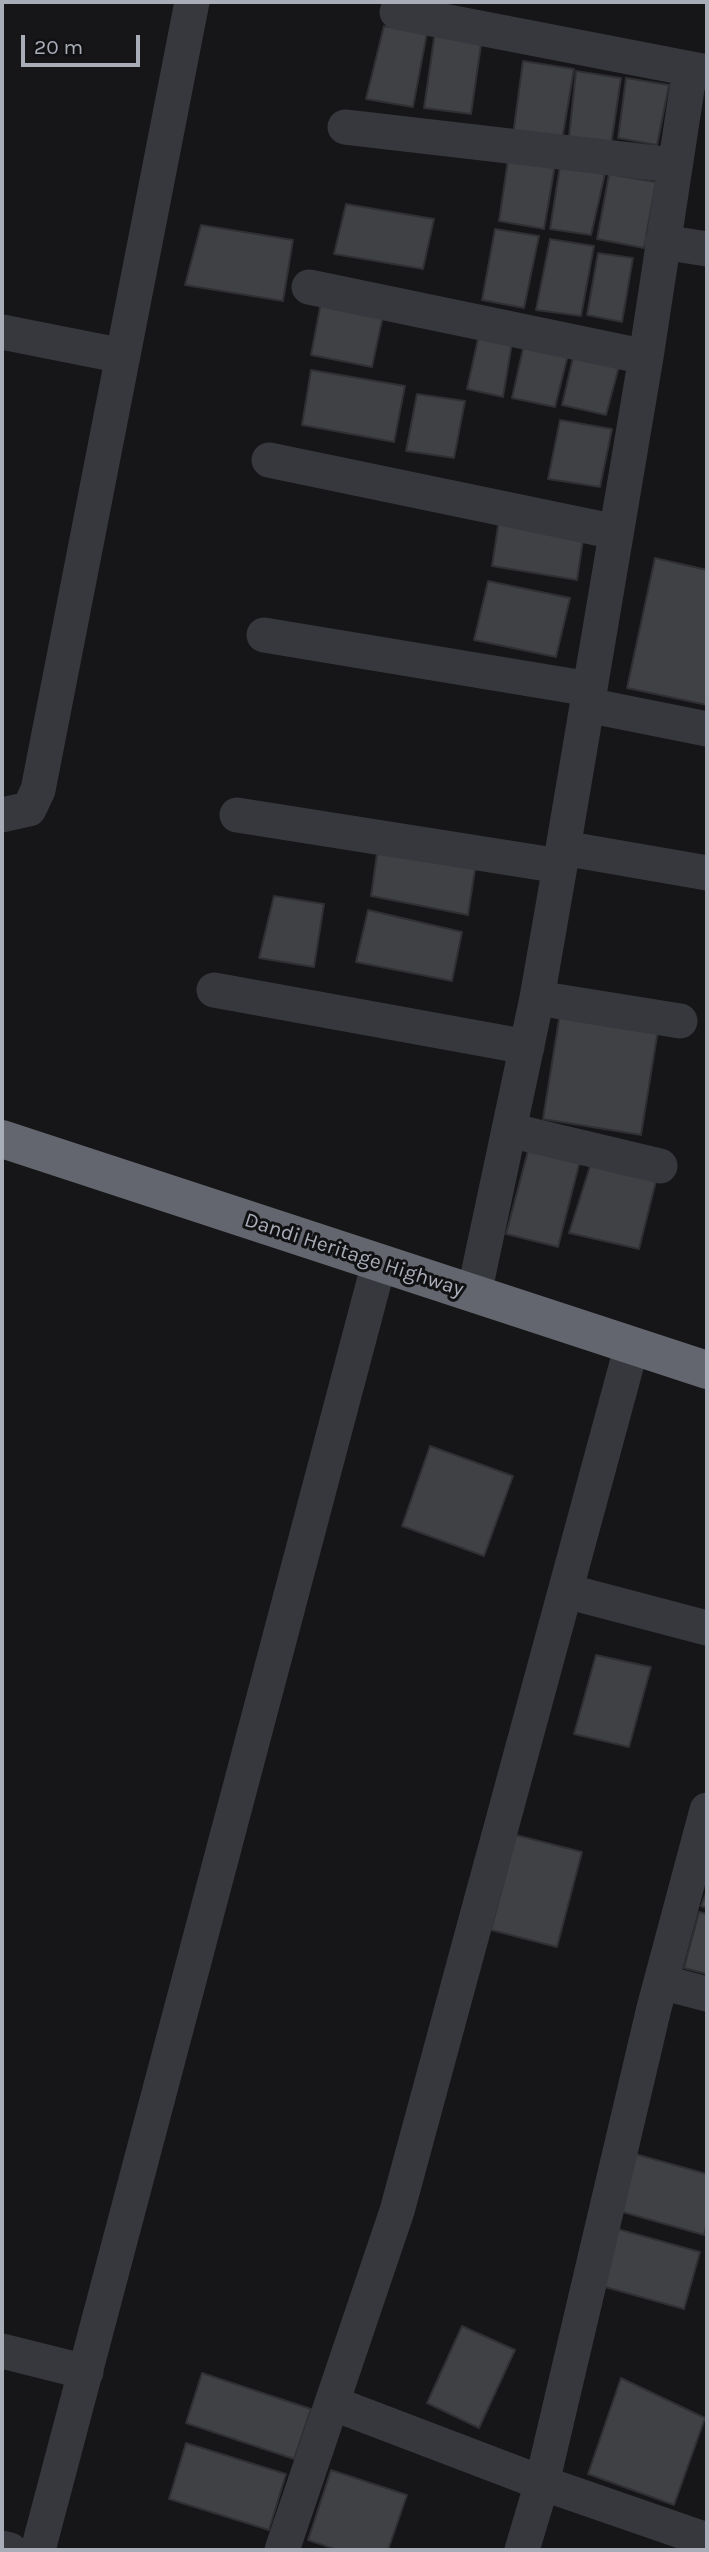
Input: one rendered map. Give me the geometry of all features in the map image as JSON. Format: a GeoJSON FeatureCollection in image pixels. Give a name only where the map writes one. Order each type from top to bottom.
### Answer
{"type":"FeatureCollection","features":[{"type":"Feature","properties":{"kind":"highway","name":"Dandi Heritage Highway"},"geometry":{"type":"LineString","coordinates":[[2,1139],[707,1370]]}},
{"type":"Feature","properties":{"kind":"street"},"geometry":{"type":"LineString","coordinates":[[2,815],[29,809],[38,790],[192,2]]}},
{"type":"Feature","properties":{"kind":"street"},"geometry":{"type":"LineString","coordinates":[[397,12],[698,71],[673,165],[646,357],[537,998],[474,1294]]}},
{"type":"Feature","properties":{"kind":"street"},"geometry":{"type":"LineString","coordinates":[[345,127],[673,165]]}},
{"type":"Feature","properties":{"kind":"street"},"geometry":{"type":"LineString","coordinates":[[662,242],[707,249]]}},
{"type":"Feature","properties":{"kind":"street"},"geometry":{"type":"LineString","coordinates":[[309,287],[646,357]]}},
{"type":"Feature","properties":{"kind":"street"},"geometry":{"type":"LineString","coordinates":[[2,332],[123,356]]}},
{"type":"Feature","properties":{"kind":"street"},"geometry":{"type":"LineString","coordinates":[[270,460],[616,532]]}},
{"type":"Feature","properties":{"kind":"street"},"geometry":{"type":"LineString","coordinates":[[264,635],[589,697],[707,729]]}},
{"type":"Feature","properties":{"kind":"street"},"geometry":{"type":"LineString","coordinates":[[237,815],[707,873]]}},
{"type":"Feature","properties":{"kind":"street"},"geometry":{"type":"LineString","coordinates":[[214,990],[527,1047]]}},
{"type":"Feature","properties":{"kind":"street"},"geometry":{"type":"LineString","coordinates":[[537,998],[680,1021]]}},
{"type":"Feature","properties":{"kind":"street"},"geometry":{"type":"LineString","coordinates":[[509,1130],[660,1166]]}},
{"type":"Feature","properties":{"kind":"street"},"geometry":{"type":"LineString","coordinates":[[38,2550],[379,1263]]}},
{"type":"Feature","properties":{"kind":"street"},"geometry":{"type":"LineString","coordinates":[[282,2550],[397,2210],[632,1345]]}},
{"type":"Feature","properties":{"kind":"street"},"geometry":{"type":"LineString","coordinates":[[566,1591],[707,1628]]}},
{"type":"Feature","properties":{"kind":"street"},"geometry":{"type":"LineString","coordinates":[[522,2550],[542,2483],[661,1982],[707,1810]]}},
{"type":"Feature","properties":{"kind":"street"},"geometry":{"type":"LineString","coordinates":[[661,1982],[707,1994]]}},
{"type":"Feature","properties":{"kind":"street"},"geometry":{"type":"LineString","coordinates":[[2,2351],[86,2372]]}},
{"type":"Feature","properties":{"kind":"street"},"geometry":{"type":"LineString","coordinates":[[332,2403],[542,2483],[707,2540]]}},
{"type":"Feature","properties":{"kind":"street"},"geometry":{"type":"LineString","coordinates":[[2,2548],[10,2550]]}},
{"type":"Feature","properties":{"kind":"building"},"geometry":{"type":"Polygon","coordinates":[[[384,26],[427,33],[413,107],[366,99],[384,26]]]}},
{"type":"Feature","properties":{"kind":"building"},"geometry":{"type":"Polygon","coordinates":[[[435,32],[482,38],[471,114],[424,108],[435,32]]]}},
{"type":"Feature","properties":{"kind":"building"},"geometry":{"type":"Polygon","coordinates":[[[523,61],[574,69],[562,140],[513,135],[523,61]]]}},
{"type":"Feature","properties":{"kind":"building"},"geometry":{"type":"Polygon","coordinates":[[[576,71],[621,78],[611,145],[569,137],[576,71]]]}},
{"type":"Feature","properties":{"kind":"building"},"geometry":{"type":"Polygon","coordinates":[[[626,78],[669,85],[657,145],[618,138],[626,78]]]}},
{"type":"Feature","properties":{"kind":"building"},"geometry":{"type":"Polygon","coordinates":[[[508,160],[555,165],[544,229],[499,221],[508,160]]]}},
{"type":"Feature","properties":{"kind":"building"},"geometry":{"type":"Polygon","coordinates":[[[560,166],[605,174],[591,235],[550,229],[560,166]]]}},
{"type":"Feature","properties":{"kind":"building"},"geometry":{"type":"Polygon","coordinates":[[[609,174],[656,182],[644,248],[597,239],[609,174]]]}},
{"type":"Feature","properties":{"kind":"building"},"geometry":{"type":"Polygon","coordinates":[[[346,204],[434,219],[423,269],[334,254],[346,204]]]}},
{"type":"Feature","properties":{"kind":"building"},"geometry":{"type":"Polygon","coordinates":[[[201,225],[293,240],[283,301],[185,285],[201,225]]]}},
{"type":"Feature","properties":{"kind":"building"},"geometry":{"type":"Polygon","coordinates":[[[495,229],[539,236],[524,308],[482,300],[495,229]]]}},
{"type":"Feature","properties":{"kind":"building"},"geometry":{"type":"Polygon","coordinates":[[[550,239],[594,246],[581,316],[536,310],[550,239]]]}},
{"type":"Feature","properties":{"kind":"building"},"geometry":{"type":"Polygon","coordinates":[[[598,253],[633,258],[622,322],[587,315],[598,253]]]}},
{"type":"Feature","properties":{"kind":"building"},"geometry":{"type":"Polygon","coordinates":[[[321,302],[384,311],[372,367],[311,355],[321,302]]]}},
{"type":"Feature","properties":{"kind":"building"},"geometry":{"type":"Polygon","coordinates":[[[480,330],[513,337],[503,397],[467,389],[480,330]]]}},
{"type":"Feature","properties":{"kind":"building"},"geometry":{"type":"Polygon","coordinates":[[[525,340],[570,347],[555,407],[512,398],[525,340]]]}},
{"type":"Feature","properties":{"kind":"building"},"geometry":{"type":"Polygon","coordinates":[[[575,349],[621,359],[606,415],[562,405],[575,349]]]}},
{"type":"Feature","properties":{"kind":"building"},"geometry":{"type":"Polygon","coordinates":[[[311,370],[405,386],[394,442],[302,425],[311,370]]]}},
{"type":"Feature","properties":{"kind":"building"},"geometry":{"type":"Polygon","coordinates":[[[417,394],[465,401],[454,458],[406,451],[417,394]]]}},
{"type":"Feature","properties":{"kind":"building"},"geometry":{"type":"Polygon","coordinates":[[[560,420],[612,429],[600,487],[548,479],[560,420]]]}},
{"type":"Feature","properties":{"kind":"building"},"geometry":{"type":"Polygon","coordinates":[[[499,520],[584,533],[577,580],[492,566],[499,520]]]}},
{"type":"Feature","properties":{"kind":"building"},"geometry":{"type":"Polygon","coordinates":[[[655,558],[707,570],[707,705],[627,688],[655,558]]]}},
{"type":"Feature","properties":{"kind":"building"},"geometry":{"type":"Polygon","coordinates":[[[488,581],[570,598],[556,657],[474,640],[488,581]]]}},
{"type":"Feature","properties":{"kind":"building"},"geometry":{"type":"Polygon","coordinates":[[[378,847],[476,863],[468,915],[371,896],[378,847]]]}},
{"type":"Feature","properties":{"kind":"building"},"geometry":{"type":"Polygon","coordinates":[[[274,896],[324,904],[314,967],[259,958],[274,896]]]}},
{"type":"Feature","properties":{"kind":"building"},"geometry":{"type":"Polygon","coordinates":[[[368,910],[462,932],[452,981],[356,962],[368,910]]]}},
{"type":"Feature","properties":{"kind":"building"},"geometry":{"type":"Polygon","coordinates":[[[560,1013],[658,1030],[641,1135],[543,1119],[560,1013]]]}},
{"type":"Feature","properties":{"kind":"building"},"geometry":{"type":"Polygon","coordinates":[[[529,1147],[581,1157],[558,1247],[506,1234],[529,1147]]]}},
{"type":"Feature","properties":{"kind":"building"},"geometry":{"type":"Polygon","coordinates":[[[592,1160],[658,1173],[639,1249],[569,1233],[592,1160]]]}},
{"type":"Feature","properties":{"kind":"building"},"geometry":{"type":"Polygon","coordinates":[[[430,1446],[513,1476],[484,1556],[402,1526],[430,1446]]]}},
{"type":"Feature","properties":{"kind":"building"},"geometry":{"type":"Polygon","coordinates":[[[596,1655],[651,1667],[629,1747],[574,1734],[596,1655]]]}},
{"type":"Feature","properties":{"kind":"building"},"geometry":{"type":"Polygon","coordinates":[[[516,1835],[582,1852],[557,1947],[491,1930],[516,1835]]]}},
{"type":"Feature","properties":{"kind":"building"},"geometry":{"type":"Polygon","coordinates":[[[707,1891],[707,1908],[701,1906],[707,1891]]]}},
{"type":"Feature","properties":{"kind":"building"},"geometry":{"type":"Polygon","coordinates":[[[699,1912],[707,1914],[707,1974],[684,1968],[699,1912]]]}},
{"type":"Feature","properties":{"kind":"building"},"geometry":{"type":"Polygon","coordinates":[[[635,2154],[707,2174],[707,2223],[704,2235],[619,2211],[635,2154]]]}},
{"type":"Feature","properties":{"kind":"building"},"geometry":{"type":"Polygon","coordinates":[[[614,2228],[700,2252],[684,2309],[598,2285],[614,2228]]]}},
{"type":"Feature","properties":{"kind":"building"},"geometry":{"type":"Polygon","coordinates":[[[462,2326],[515,2350],[479,2428],[427,2403],[462,2326]]]}},
{"type":"Feature","properties":{"kind":"building"},"geometry":{"type":"Polygon","coordinates":[[[202,2373],[311,2409],[294,2459],[186,2423],[202,2373]]]}},
{"type":"Feature","properties":{"kind":"building"},"geometry":{"type":"Polygon","coordinates":[[[621,2378],[705,2418],[674,2505],[588,2474],[621,2378]]]}},
{"type":"Feature","properties":{"kind":"building"},"geometry":{"type":"Polygon","coordinates":[[[186,2443],[286,2474],[269,2530],[169,2499],[186,2443]]]}},
{"type":"Feature","properties":{"kind":"building"},"geometry":{"type":"Polygon","coordinates":[[[331,2470],[407,2495],[388,2550],[337,2550],[308,2540],[331,2470]]]}}]}
